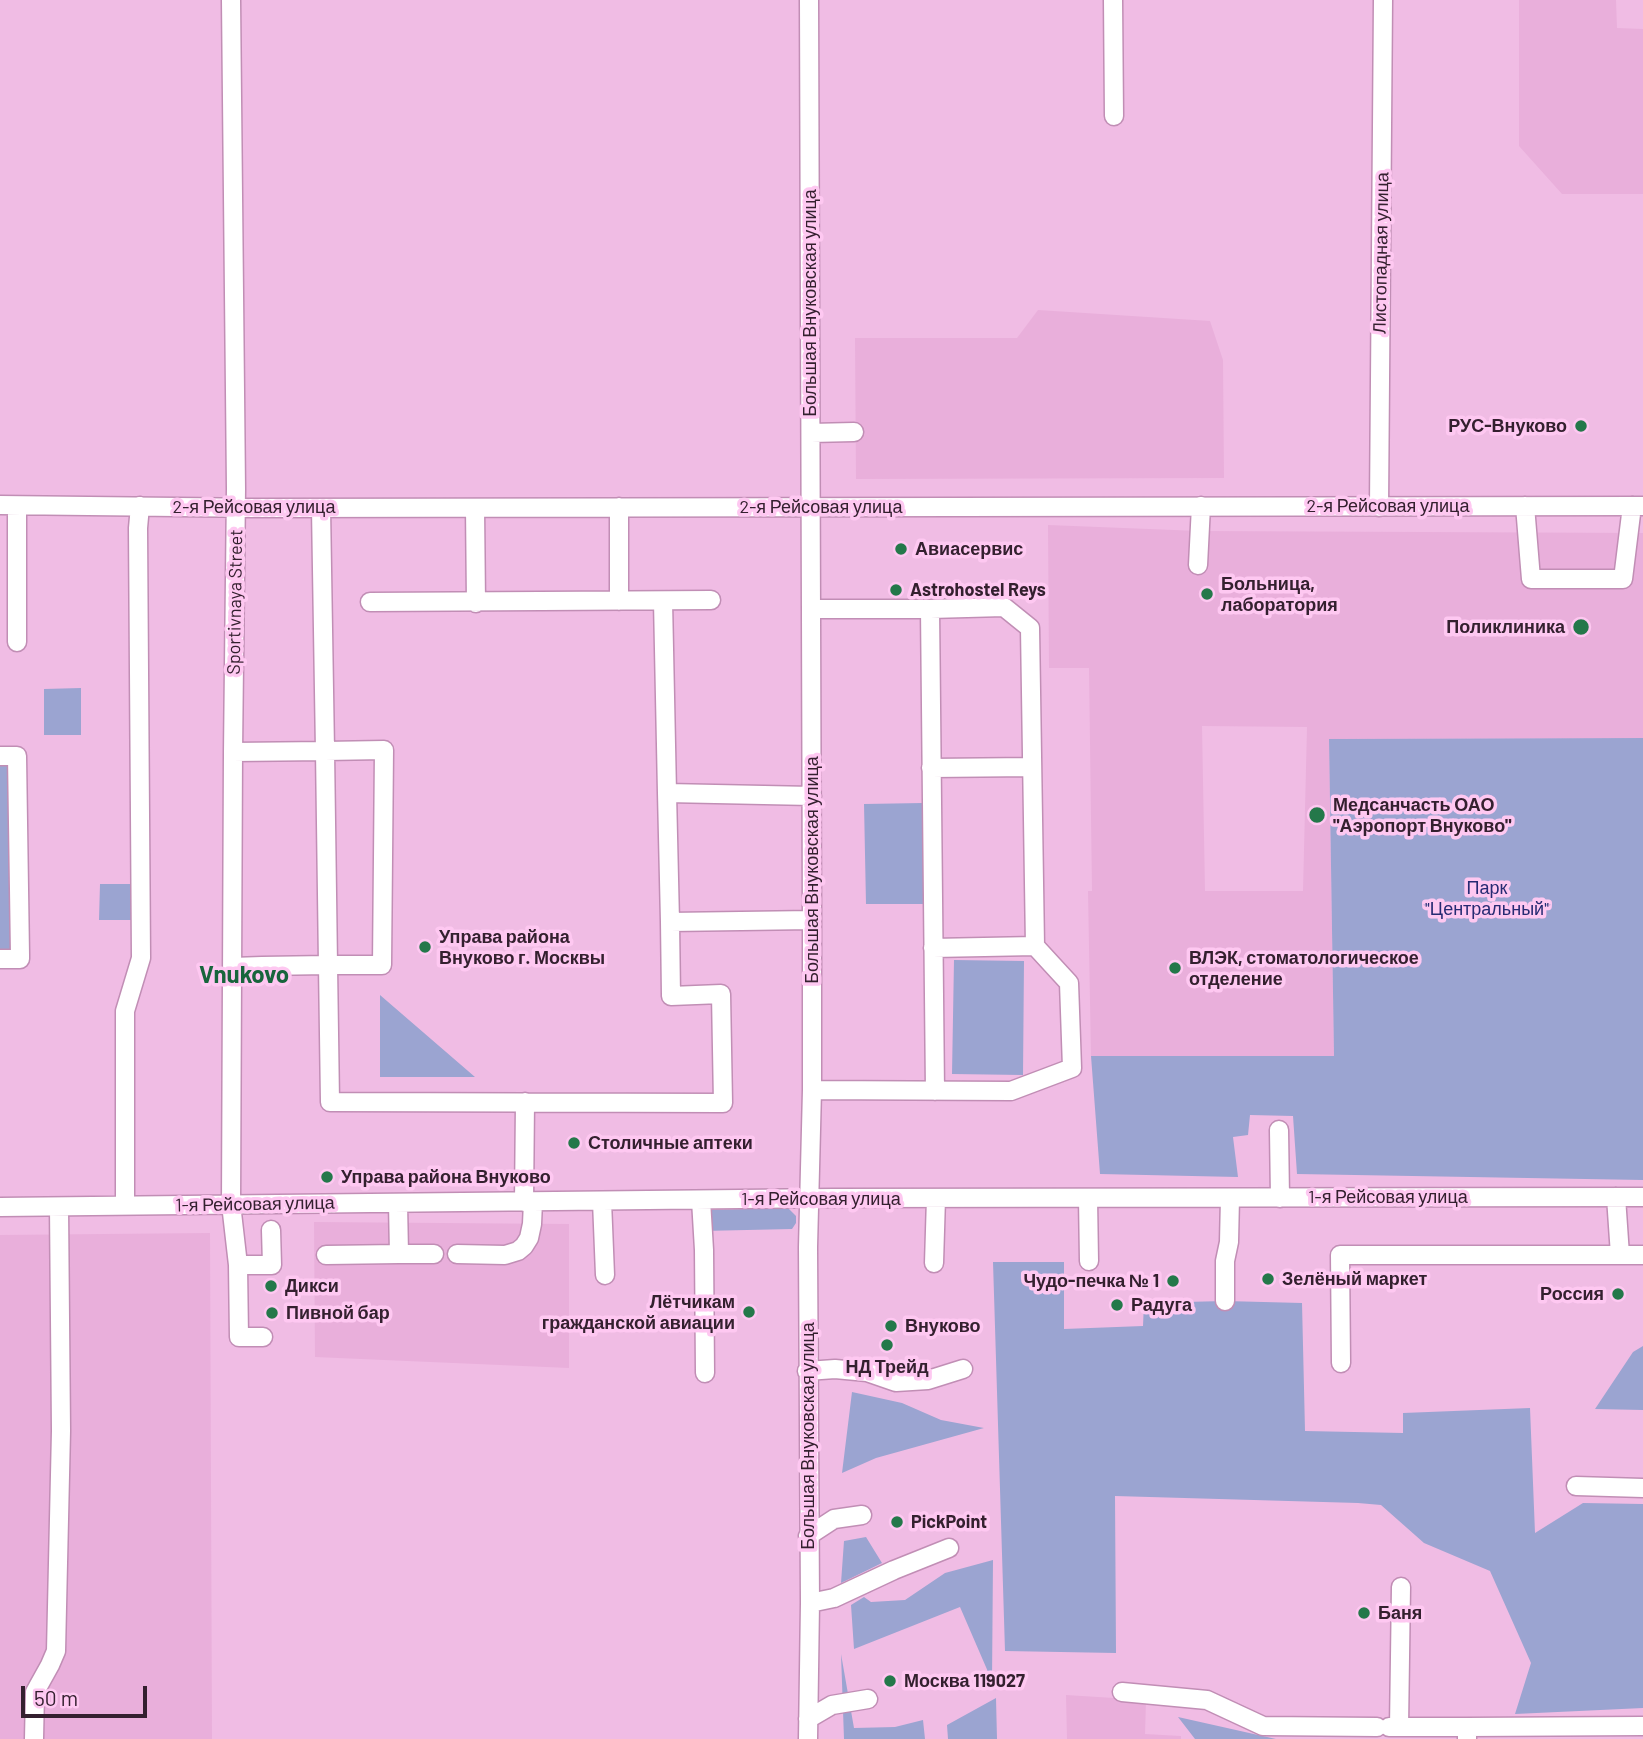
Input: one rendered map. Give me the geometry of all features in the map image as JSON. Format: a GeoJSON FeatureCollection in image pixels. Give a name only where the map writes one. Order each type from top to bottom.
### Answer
{"type":"FeatureCollection","features":[{"type":"Feature","properties":{"kind":"street","name":"Sportivnaya Street"},"geometry":{"type":"LineString","coordinates":[[232,0],[236,507],[231,1204],[238,1265],[239,1337],[263,1337]]}},
{"type":"Feature","properties":{"kind":"street","name":"Большая Внуковская улица"},"geometry":{"type":"LineString","coordinates":[[807,1739],[810,1603],[807,1371],[812,1090],[809,0]]}},
{"type":"Feature","properties":{"kind":"street"},"geometry":{"type":"LineString","coordinates":[[1113,0],[1114,116]]}},
{"type":"Feature","properties":{"kind":"street","name":"Листопадная улица"},"geometry":{"type":"LineString","coordinates":[[1379,507],[1383,0]]}},
{"type":"Feature","properties":{"kind":"street"},"geometry":{"type":"LineString","coordinates":[[811,433],[854,432]]}},
{"type":"Feature","properties":{"kind":"street","name":"2-я Рейсовая улица"},"geometry":{"type":"LineString","coordinates":[[8,505],[321,508],[1637,506]]}},
{"type":"Feature","properties":{"kind":"street"},"geometry":{"type":"LineString","coordinates":[[8,505],[18,642]]}},
{"type":"Feature","properties":{"kind":"street"},"geometry":{"type":"LineString","coordinates":[[125,1205],[125,1011],[141,958],[140,506]]}},
{"type":"Feature","properties":{"kind":"street"},"geometry":{"type":"LineString","coordinates":[[1198,565],[1201,506]]}},
{"type":"Feature","properties":{"kind":"street"},"geometry":{"type":"LineString","coordinates":[[1525,506],[1531,579],[1623,579],[1637,506]]}},
{"type":"Feature","properties":{"kind":"street"},"geometry":{"type":"LineString","coordinates":[[321,508],[330,1102],[723,1103],[722,994],[671,996],[663,601]]}},
{"type":"Feature","properties":{"kind":"street"},"geometry":{"type":"LineString","coordinates":[[475,508],[476,603]]}},
{"type":"Feature","properties":{"kind":"street"},"geometry":{"type":"LineString","coordinates":[[619,508],[619,601]]}},
{"type":"Feature","properties":{"kind":"street"},"geometry":{"type":"LineString","coordinates":[[370,602],[711,600]]}},
{"type":"Feature","properties":{"kind":"street"},"geometry":{"type":"LineString","coordinates":[[811,609],[1004,607],[1030,628],[1035,946],[1069,983],[1072,1068],[1011,1091],[812,1090]]}},
{"type":"Feature","properties":{"kind":"street"},"geometry":{"type":"LineString","coordinates":[[930,609],[935,1091]]}},
{"type":"Feature","properties":{"kind":"street"},"geometry":{"type":"LineString","coordinates":[[233,752],[384,750],[382,964],[233,967]]}},
{"type":"Feature","properties":{"kind":"street"},"geometry":{"type":"LineString","coordinates":[[0,757],[17,756],[20,960],[0,960]]}},
{"type":"Feature","properties":{"kind":"street"},"geometry":{"type":"LineString","coordinates":[[931,768],[1032,767]]}},
{"type":"Feature","properties":{"kind":"street"},"geometry":{"type":"LineString","coordinates":[[667,793],[812,796]]}},
{"type":"Feature","properties":{"kind":"street"},"geometry":{"type":"LineString","coordinates":[[670,922],[812,920]]}},
{"type":"Feature","properties":{"kind":"street"},"geometry":{"type":"LineString","coordinates":[[933,947],[1035,946]]}},
{"type":"Feature","properties":{"kind":"street"},"geometry":{"type":"LineString","coordinates":[[457,1254],[511,1254],[524,1246],[528,1238],[532,1224],[528,1202],[525,1102]]}},
{"type":"Feature","properties":{"kind":"street"},"geometry":{"type":"LineString","coordinates":[[1279,1130],[1280,1198]]}},
{"type":"Feature","properties":{"kind":"street"},"geometry":{"type":"LineString","coordinates":[[1616,1197],[1619,1255]]}},
{"type":"Feature","properties":{"kind":"street","name":"1-я Рейсовая улица"},"geometry":{"type":"LineString","coordinates":[[0,1207],[936,1198],[1643,1197]]}},
{"type":"Feature","properties":{"kind":"street"},"geometry":{"type":"LineString","coordinates":[[934,1263],[936,1198]]}},
{"type":"Feature","properties":{"kind":"street"},"geometry":{"type":"LineString","coordinates":[[1088,1198],[1089,1261]]}},
{"type":"Feature","properties":{"kind":"street"},"geometry":{"type":"LineString","coordinates":[[1225,1301],[1224,1261],[1229,1242],[1230,1198]]}},
{"type":"Feature","properties":{"kind":"street"},"geometry":{"type":"LineString","coordinates":[[701,1200],[705,1373]]}},
{"type":"Feature","properties":{"kind":"street"},"geometry":{"type":"LineString","coordinates":[[602,1201],[605,1275]]}},
{"type":"Feature","properties":{"kind":"street"},"geometry":{"type":"LineString","coordinates":[[398,1203],[399,1254]]}},
{"type":"Feature","properties":{"kind":"street"},"geometry":{"type":"LineString","coordinates":[[34,1739],[34,1692],[56,1651],[61,1431],[60,1207]]}},
{"type":"Feature","properties":{"kind":"street"},"geometry":{"type":"LineString","coordinates":[[238,1265],[272,1265],[271,1230]]}},
{"type":"Feature","properties":{"kind":"street"},"geometry":{"type":"LineString","coordinates":[[326,1255],[434,1254]]}},
{"type":"Feature","properties":{"kind":"street"},"geometry":{"type":"LineString","coordinates":[[1340,1363],[1340,1255],[1643,1255]]}},
{"type":"Feature","properties":{"kind":"street"},"geometry":{"type":"LineString","coordinates":[[807,1371],[835,1369],[867,1372],[896,1382],[928,1380],[963,1369]]}},
{"type":"Feature","properties":{"kind":"street"},"geometry":{"type":"LineString","coordinates":[[1576,1486],[1643,1488]]}},
{"type":"Feature","properties":{"kind":"street"},"geometry":{"type":"LineString","coordinates":[[808,1536],[834,1518],[862,1515]]}},
{"type":"Feature","properties":{"kind":"street"},"geometry":{"type":"LineString","coordinates":[[810,1603],[834,1598],[949,1548]]}},
{"type":"Feature","properties":{"kind":"street"},"geometry":{"type":"LineString","coordinates":[[1399,1727],[1401,1587]]}},
{"type":"Feature","properties":{"kind":"street"},"geometry":{"type":"LineString","coordinates":[[1122,1692],[1207,1700],[1263,1726],[1377,1733],[1399,1727],[1467,1733],[1643,1726]]}},
{"type":"Feature","properties":{"kind":"street"},"geometry":{"type":"LineString","coordinates":[[808,1719],[832,1705],[868,1699]]}},
{"type":"Feature","properties":{"kind":"shaded area"},"geometry":{"type":"Polygon","coordinates":[[[1519,0],[1616,0],[1617,28],[1643,29],[1643,194],[1562,194],[1519,146],[1519,0]]]}},
{"type":"Feature","properties":{"kind":"shaded area"},"geometry":{"type":"Polygon","coordinates":[[[1038,310],[1210,321],[1223,360],[1224,478],[856,479],[855,338],[1017,338],[1038,310]]]}},
{"type":"Feature","properties":{"kind":"shaded area","name":"Медсанчасть ОАО \"Аэропорт Внуково\""},"geometry":{"type":"Polygon","coordinates":[[[1048,525],[1199,531],[1643,533],[1643,738],[1329,739],[1334,1056],[1091,1056],[1088,891],[1092,891],[1089,668],[1049,668],[1048,525]],[[1202,726],[1205,891],[1303,891],[1307,727],[1202,726]]]}},
{"type":"Feature","properties":{"kind":"shaded area"},"geometry":{"type":"Polygon","coordinates":[[[314,1222],[569,1224],[569,1368],[315,1357],[314,1222]]]}},
{"type":"Feature","properties":{"kind":"shaded area"},"geometry":{"type":"Polygon","coordinates":[[[210,1233],[212,1739],[0,1739],[0,1235],[210,1233]]]}},
{"type":"Feature","properties":{"kind":"shaded area"},"geometry":{"type":"Polygon","coordinates":[[[1066,1695],[1146,1700],[1145,1734],[1181,1736],[1181,1739],[1067,1739],[1066,1695]]]}},
{"type":"Feature","properties":{"kind":"green space"},"geometry":{"type":"Polygon","coordinates":[[[81,688],[81,735],[44,735],[44,689],[81,688]]]}},
{"type":"Feature","properties":{"kind":"green space","name":"Парк \"Центральный\""},"geometry":{"type":"Polygon","coordinates":[[[1643,738],[1643,1180],[1297,1174],[1293,1116],[1250,1115],[1248,1135],[1233,1137],[1238,1177],[1100,1174],[1091,1056],[1334,1056],[1329,739],[1643,738]]]}},
{"type":"Feature","properties":{"kind":"green space"},"geometry":{"type":"Polygon","coordinates":[[[0,756],[17,756],[20,959],[0,959],[0,756]]]}},
{"type":"Feature","properties":{"kind":"green space"},"geometry":{"type":"Polygon","coordinates":[[[923,803],[925,904],[866,904],[864,804],[923,803]]]}},
{"type":"Feature","properties":{"kind":"green space"},"geometry":{"type":"Polygon","coordinates":[[[100,884],[140,884],[141,920],[99,920],[100,884]]]}},
{"type":"Feature","properties":{"kind":"green space"},"geometry":{"type":"Polygon","coordinates":[[[954,960],[1024,961],[1023,1075],[952,1074],[954,960]]]}},
{"type":"Feature","properties":{"kind":"green space"},"geometry":{"type":"Polygon","coordinates":[[[380,995],[475,1077],[380,1077],[380,995]]]}},
{"type":"Feature","properties":{"kind":"green space"},"geometry":{"type":"Polygon","coordinates":[[[788,1208],[796,1216],[792,1229],[702,1231],[708,1210],[788,1208]]]}},
{"type":"Feature","properties":{"kind":"green space"},"geometry":{"type":"Polygon","coordinates":[[[993,1262],[1064,1262],[1064,1329],[1143,1326],[1144,1303],[1302,1303],[1305,1431],[1403,1433],[1403,1413],[1530,1408],[1535,1533],[1583,1503],[1643,1504],[1643,1708],[1515,1714],[1531,1663],[1490,1571],[1424,1543],[1381,1505],[1115,1496],[1116,1653],[1005,1651],[993,1262]]]}},
{"type":"Feature","properties":{"kind":"green space"},"geometry":{"type":"Polygon","coordinates":[[[1643,1346],[1643,1410],[1595,1409],[1633,1352],[1643,1346]]]}},
{"type":"Feature","properties":{"kind":"green space"},"geometry":{"type":"Polygon","coordinates":[[[852,1392],[902,1403],[941,1420],[984,1428],[876,1458],[842,1473],[852,1392]]]}},
{"type":"Feature","properties":{"kind":"green space"},"geometry":{"type":"Polygon","coordinates":[[[866,1537],[882,1563],[841,1583],[844,1541],[866,1537]]]}},
{"type":"Feature","properties":{"kind":"green space"},"geometry":{"type":"Polygon","coordinates":[[[993,1560],[992,1681],[960,1607],[854,1649],[851,1605],[864,1597],[871,1602],[905,1600],[945,1573],[993,1560]]]}},
{"type":"Feature","properties":{"kind":"green space"},"geometry":{"type":"Polygon","coordinates":[[[841,1654],[854,1728],[895,1727],[923,1720],[925,1739],[844,1739],[841,1654]]]}},
{"type":"Feature","properties":{"kind":"green space"},"geometry":{"type":"Polygon","coordinates":[[[996,1698],[997,1739],[948,1739],[947,1725],[996,1698]]]}},
{"type":"Feature","properties":{"kind":"green space"},"geometry":{"type":"Polygon","coordinates":[[[1178,1717],[1276,1739],[1195,1739],[1178,1717]]]}},
{"type":"Feature","properties":{"kind":"place","name":"РУС-Внуково"},"geometry":{"type":"Point","coordinates":[1581,426]}},
{"type":"Feature","properties":{"kind":"place","name":"Авиасервис"},"geometry":{"type":"Point","coordinates":[901,549]}},
{"type":"Feature","properties":{"kind":"place","name":"Astrohostel Reys"},"geometry":{"type":"Point","coordinates":[896,590]}},
{"type":"Feature","properties":{"kind":"place","name":"Больница, лаборатория"},"geometry":{"type":"Point","coordinates":[1207,594]}},
{"type":"Feature","properties":{"kind":"place","name":"Поликлиника"},"geometry":{"type":"Point","coordinates":[1581,627]}},
{"type":"Feature","properties":{"kind":"place","name":"Медсанчасть ОАО \"Аэропорт Внуково\""},"geometry":{"type":"Point","coordinates":[1317,815]}},
{"type":"Feature","properties":{"kind":"place","name":"Управа района Внуково г. Москвы"},"geometry":{"type":"Point","coordinates":[425,947]}},
{"type":"Feature","properties":{"kind":"place","name":"ВЛЭК, стоматологическое отделение"},"geometry":{"type":"Point","coordinates":[1175,968]}},
{"type":"Feature","properties":{"kind":"place","name":"Столичные аптеки"},"geometry":{"type":"Point","coordinates":[574,1143]}},
{"type":"Feature","properties":{"kind":"place","name":"Управа района Внуково"},"geometry":{"type":"Point","coordinates":[327,1177]}},
{"type":"Feature","properties":{"kind":"place","name":"Зелёный маркет"},"geometry":{"type":"Point","coordinates":[1268,1279]}},
{"type":"Feature","properties":{"kind":"place","name":"Чудо-печка № 1"},"geometry":{"type":"Point","coordinates":[1173,1281]}},
{"type":"Feature","properties":{"kind":"place","name":"Дикси"},"geometry":{"type":"Point","coordinates":[271,1286]}},
{"type":"Feature","properties":{"kind":"place","name":"Россия"},"geometry":{"type":"Point","coordinates":[1618,1294]}},
{"type":"Feature","properties":{"kind":"place","name":"Радуга"},"geometry":{"type":"Point","coordinates":[1117,1305]}},
{"type":"Feature","properties":{"kind":"place","name":"Лётчикам гражданской авиации"},"geometry":{"type":"Point","coordinates":[749,1312]}},
{"type":"Feature","properties":{"kind":"place","name":"Пивной бар"},"geometry":{"type":"Point","coordinates":[272,1313]}},
{"type":"Feature","properties":{"kind":"place","name":"Внуково"},"geometry":{"type":"Point","coordinates":[891,1326]}},
{"type":"Feature","properties":{"kind":"place","name":"НД Трейд"},"geometry":{"type":"Point","coordinates":[887,1345]}},
{"type":"Feature","properties":{"kind":"place","name":"PickPoint"},"geometry":{"type":"Point","coordinates":[897,1522]}},
{"type":"Feature","properties":{"kind":"place","name":"Баня"},"geometry":{"type":"Point","coordinates":[1364,1613]}},
{"type":"Feature","properties":{"kind":"place","name":"Москва 119027"},"geometry":{"type":"Point","coordinates":[890,1681]}},
{"type":"Feature","properties":{"kind":"district","name":"Vnukovo"},"geometry":{"type":"Point","coordinates":[244,975]}}]}
